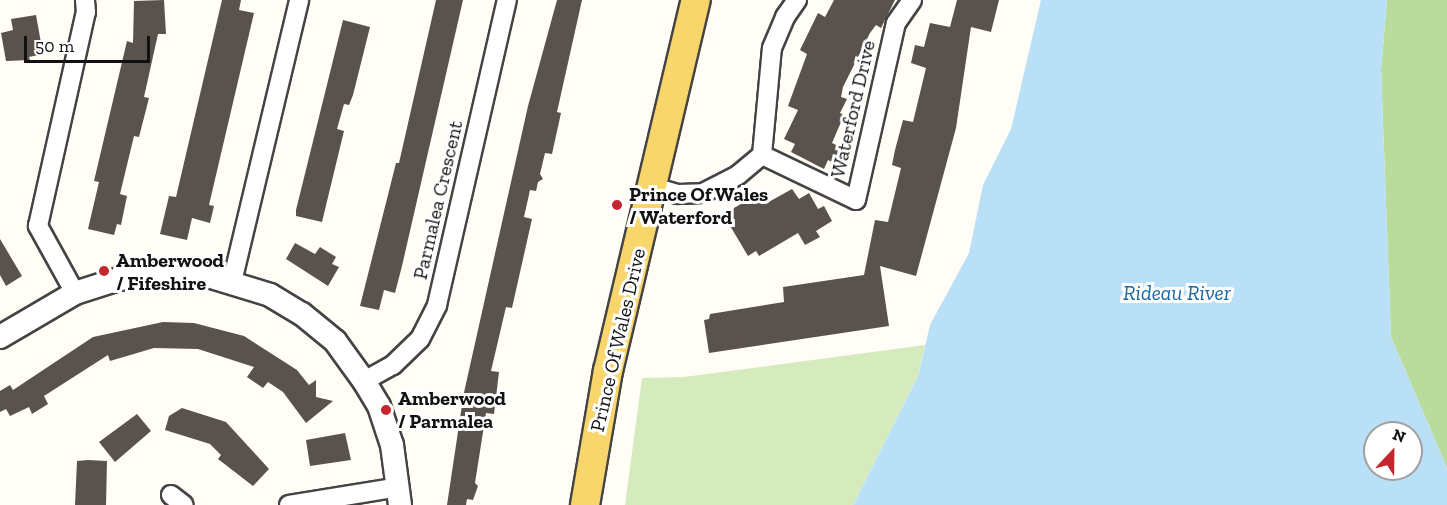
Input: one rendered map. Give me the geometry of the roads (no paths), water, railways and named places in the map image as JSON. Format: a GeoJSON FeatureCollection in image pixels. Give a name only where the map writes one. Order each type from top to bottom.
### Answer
{"type":"FeatureCollection","features":[{"type":"Feature","properties":{"kind":"main road","name":"Prince Of Wales Drive"},"geometry":{"type":"LineString","coordinates":[[585,505],[608,370],[696,0]]}},
{"type":"Feature","properties":{"kind":"street"},"geometry":{"type":"LineString","coordinates":[[75,293],[38,226],[86,12],[85,0]]}},
{"type":"Feature","properties":{"kind":"street"},"geometry":{"type":"LineString","coordinates":[[232,282],[299,0]]}},
{"type":"Feature","properties":{"kind":"street","name":"Parmalea Crescent"},"geometry":{"type":"LineString","coordinates":[[364,381],[393,365],[420,339],[437,305],[507,0]]}},
{"type":"Feature","properties":{"kind":"street"},"geometry":{"type":"LineString","coordinates":[[653,188],[678,194],[703,193],[738,175],[762,155],[772,48],[784,16],[797,0]]}},
{"type":"Feature","properties":{"kind":"street","name":"Waterford Drive"},"geometry":{"type":"LineString","coordinates":[[762,155],[856,200],[893,33],[912,0]]}},
{"type":"Feature","properties":{"kind":"street"},"geometry":{"type":"LineString","coordinates":[[0,337],[75,293],[119,279],[195,272],[270,295],[302,314],[335,341],[364,381],[378,406],[392,445],[399,496],[289,505]]}},
{"type":"Feature","properties":{"kind":"water","name":"Rideau River"},"geometry":{"type":"Polygon","coordinates":[[[1041,0],[1387,0],[1381,70],[1391,337],[1447,468],[1447,505],[853,505],[918,376],[930,325],[969,253],[983,185],[1011,129],[1041,0]]]}},
{"type":"Feature","properties":{"kind":"place","name":"Prince Of Wales / Waterford"},"geometry":{"type":"Point","coordinates":[617,205]}},
{"type":"Feature","properties":{"kind":"place","name":"Amberwood / Fifeshire"},"geometry":{"type":"Point","coordinates":[104,271]}},
{"type":"Feature","properties":{"kind":"place","name":"Amberwood / Parmalea"},"geometry":{"type":"Point","coordinates":[386,410]}}]}
